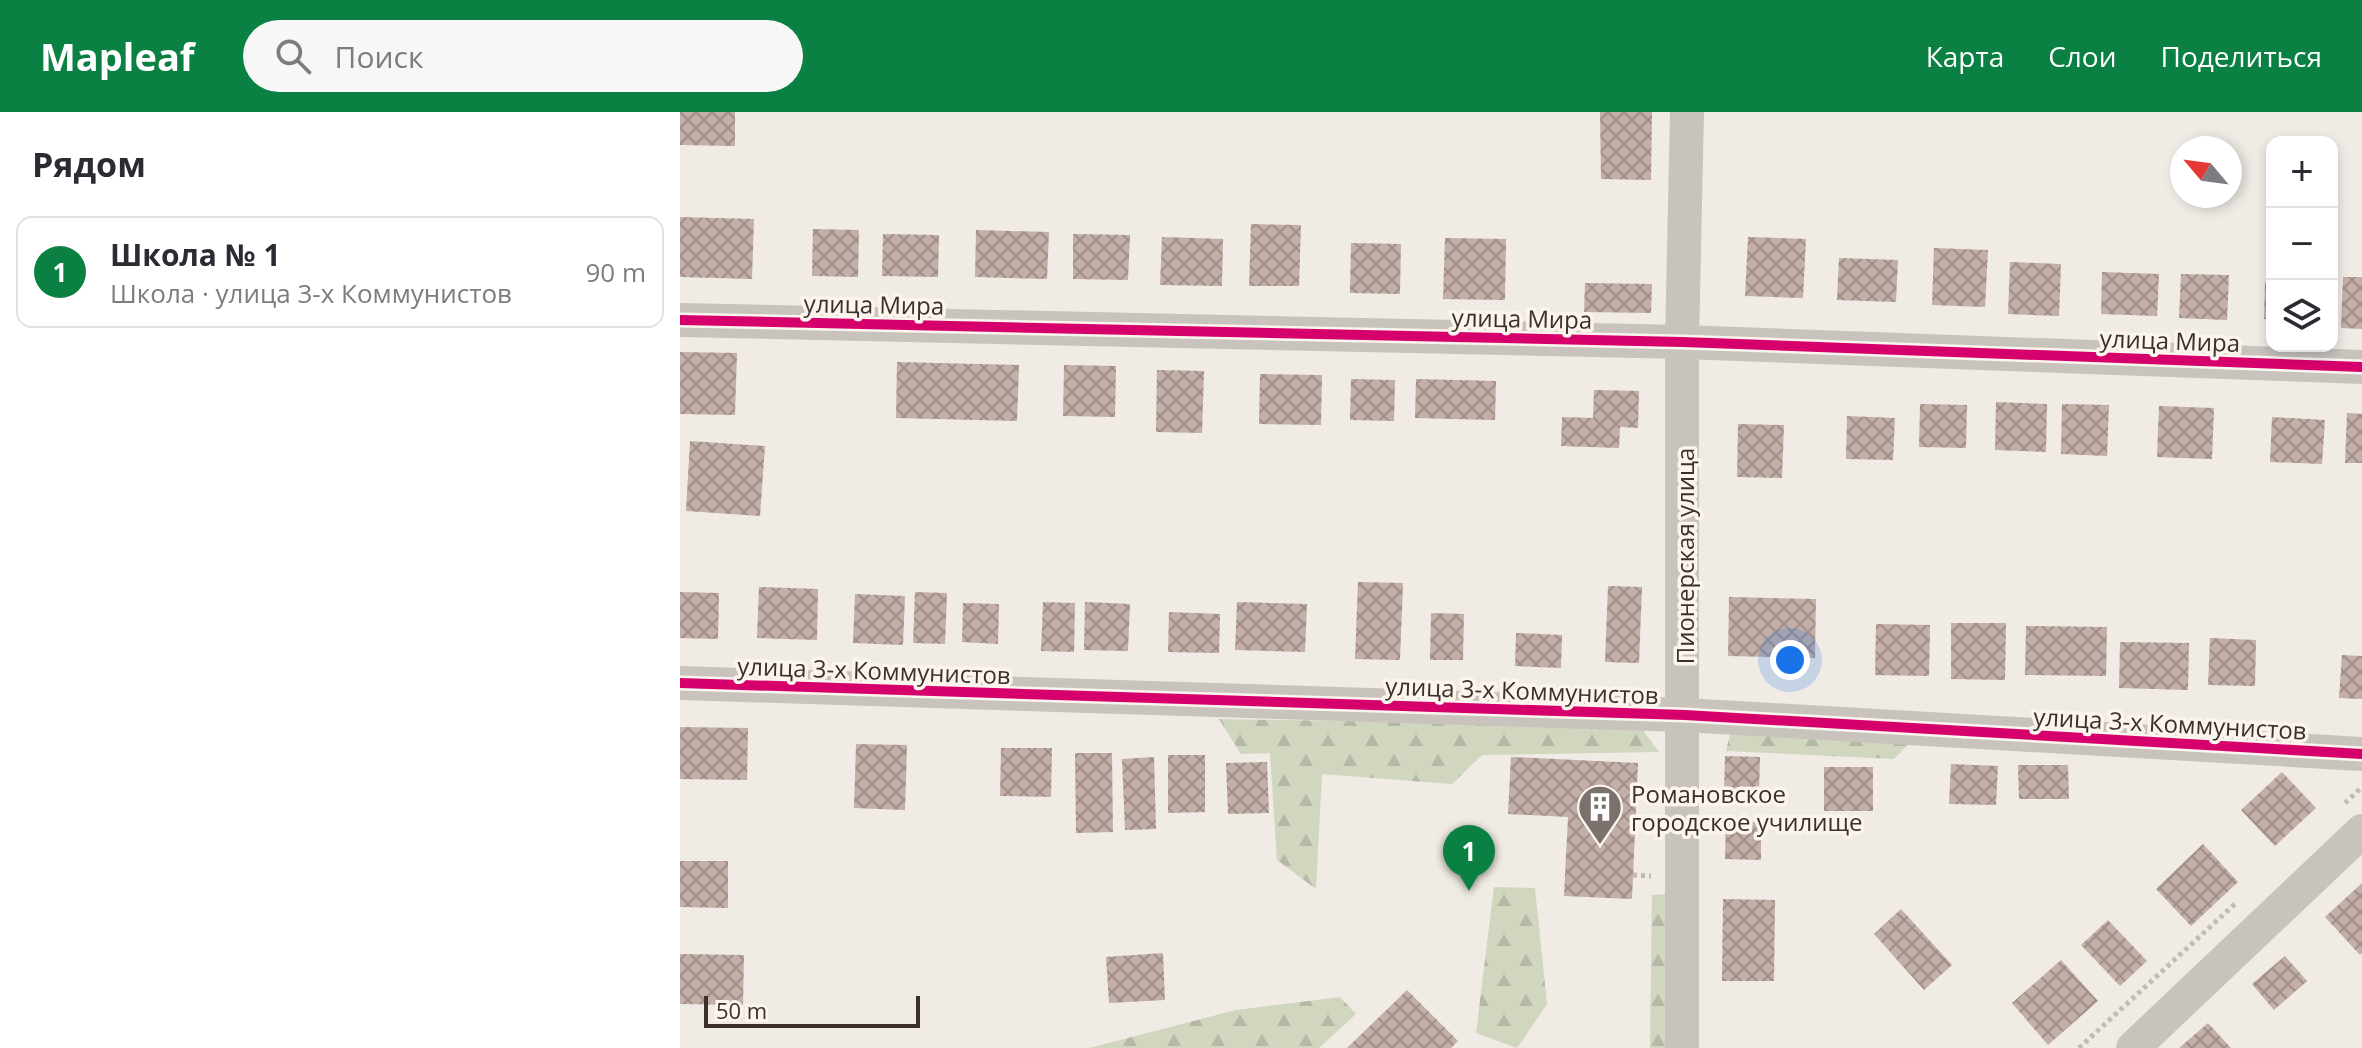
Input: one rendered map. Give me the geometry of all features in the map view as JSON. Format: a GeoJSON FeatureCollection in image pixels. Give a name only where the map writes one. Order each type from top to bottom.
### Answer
{"type":"FeatureCollection","features":[{"type":"Feature","properties":{"kind":"street","name":"Пионерская улица"},"geometry":{"type":"LineString","coordinates":[[1682,1048],[1685,715],[1682,342],[1687,112]]}},
{"type":"Feature","properties":{"kind":"street","name":"улица Мира"},"geometry":{"type":"LineString","coordinates":[[680,320],[1682,342],[2362,367]]}},
{"type":"Feature","properties":{"kind":"street","name":"улица 3-х Коммунистов"},"geometry":{"type":"LineString","coordinates":[[680,683],[1685,715],[2362,754]]}},
{"type":"Feature","properties":{"kind":"street"},"geometry":{"type":"LineString","coordinates":[[2133,1048],[2351,819]]}},
{"type":"Feature","properties":{"kind":"path"},"geometry":{"type":"LineString","coordinates":[[2351,819],[2362,787]]}},
{"type":"Feature","properties":{"kind":"path"},"geometry":{"type":"LineString","coordinates":[[1633,875],[1660,876]]}},
{"type":"Feature","properties":{"kind":"path"},"geometry":{"type":"LineString","coordinates":[[2079,1048],[2249,892]]}},
{"type":"Feature","properties":{"kind":"green space"},"geometry":{"type":"Polygon","coordinates":[[[1219,719],[1640,726],[1659,752],[1482,755],[1452,784],[1322,774],[1316,889],[1277,860],[1270,753],[1241,754],[1219,719]]]}},
{"type":"Feature","properties":{"kind":"green space"},"geometry":{"type":"Polygon","coordinates":[[[1732,725],[1916,736],[1894,759],[1726,751],[1732,725]]]}},
{"type":"Feature","properties":{"kind":"green space"},"geometry":{"type":"Polygon","coordinates":[[[1494,887],[1535,888],[1547,1004],[1517,1048],[1476,1033],[1494,887]]]}},
{"type":"Feature","properties":{"kind":"green space"},"geometry":{"type":"Polygon","coordinates":[[[1699,892],[1680,1048],[1650,1048],[1652,895],[1699,892]]]}},
{"type":"Feature","properties":{"kind":"green space"},"geometry":{"type":"Polygon","coordinates":[[[1340,997],[1356,1014],[1319,1048],[1089,1048],[1236,1010],[1340,997]]]}},
{"type":"Feature","properties":{"kind":"building"},"geometry":{"type":"Polygon","coordinates":[[[680,112],[735,112],[735,146],[680,145],[680,112]]]}},
{"type":"Feature","properties":{"kind":"building"},"geometry":{"type":"Polygon","coordinates":[[[1600,112],[1652,112],[1651,180],[1601,179],[1600,112]]]}},
{"type":"Feature","properties":{"kind":"building"},"geometry":{"type":"Polygon","coordinates":[[[680,217],[754,219],[752,279],[680,277],[680,217]]]}},
{"type":"Feature","properties":{"kind":"building"},"geometry":{"type":"Polygon","coordinates":[[[1251,224],[1301,225],[1299,286],[1249,286],[1251,224]]]}},
{"type":"Feature","properties":{"kind":"building"},"geometry":{"type":"Polygon","coordinates":[[[813,229],[859,230],[858,277],[812,276],[813,229]]]}},
{"type":"Feature","properties":{"kind":"building"},"geometry":{"type":"Polygon","coordinates":[[[976,230],[1049,232],[1047,279],[975,277],[976,230]]]}},
{"type":"Feature","properties":{"kind":"building"},"geometry":{"type":"Polygon","coordinates":[[[883,234],[939,235],[938,277],[882,276],[883,234]]]}},
{"type":"Feature","properties":{"kind":"building"},"geometry":{"type":"Polygon","coordinates":[[[1073,234],[1130,235],[1128,280],[1073,279],[1073,234]]]}},
{"type":"Feature","properties":{"kind":"building"},"geometry":{"type":"Polygon","coordinates":[[[1162,237],[1223,239],[1222,286],[1160,285],[1162,237]]]}},
{"type":"Feature","properties":{"kind":"building"},"geometry":{"type":"Polygon","coordinates":[[[1748,237],[1806,239],[1803,298],[1745,296],[1748,237]]]}},
{"type":"Feature","properties":{"kind":"building"},"geometry":{"type":"Polygon","coordinates":[[[1445,238],[1506,239],[1505,300],[1443,299],[1445,238]]]}},
{"type":"Feature","properties":{"kind":"building"},"geometry":{"type":"Polygon","coordinates":[[[1351,243],[1401,244],[1400,294],[1350,293],[1351,243]]]}},
{"type":"Feature","properties":{"kind":"building"},"geometry":{"type":"Polygon","coordinates":[[[1934,248],[1988,250],[1985,307],[1932,305],[1934,248]]]}},
{"type":"Feature","properties":{"kind":"building"},"geometry":{"type":"Polygon","coordinates":[[[1839,258],[1898,260],[1896,302],[1837,300],[1839,258]]]}},
{"type":"Feature","properties":{"kind":"building"},"geometry":{"type":"Polygon","coordinates":[[[2010,262],[2061,264],[2059,316],[2008,314],[2010,262]]]}},
{"type":"Feature","properties":{"kind":"building"},"geometry":{"type":"Polygon","coordinates":[[[2102,272],[2159,274],[2157,316],[2101,314],[2102,272]]]}},
{"type":"Feature","properties":{"kind":"building"},"geometry":{"type":"Polygon","coordinates":[[[2181,274],[2229,275],[2227,320],[2179,318],[2181,274]]]}},
{"type":"Feature","properties":{"kind":"building"},"geometry":{"type":"Polygon","coordinates":[[[2343,277],[2362,277],[2362,329],[2341,328],[2343,277]]]}},
{"type":"Feature","properties":{"kind":"building"},"geometry":{"type":"Polygon","coordinates":[[[2265,282],[2266,282],[2266,319],[2265,282]]]}},
{"type":"Feature","properties":{"kind":"building"},"geometry":{"type":"Polygon","coordinates":[[[1585,283],[1652,284],[1651,313],[1584,312],[1585,283]]]}},
{"type":"Feature","properties":{"kind":"building"},"geometry":{"type":"Polygon","coordinates":[[[680,352],[737,353],[735,415],[680,414],[680,352]]]}},
{"type":"Feature","properties":{"kind":"building"},"geometry":{"type":"Polygon","coordinates":[[[897,362],[1019,365],[1017,421],[896,418],[897,362]]]}},
{"type":"Feature","properties":{"kind":"building"},"geometry":{"type":"Polygon","coordinates":[[[1064,365],[1116,366],[1115,417],[1063,416],[1064,365]]]}},
{"type":"Feature","properties":{"kind":"building"},"geometry":{"type":"Polygon","coordinates":[[[1157,370],[1204,371],[1202,433],[1156,432],[1157,370]]]}},
{"type":"Feature","properties":{"kind":"building"},"geometry":{"type":"Polygon","coordinates":[[[1260,374],[1322,375],[1321,425],[1259,424],[1260,374]]]}},
{"type":"Feature","properties":{"kind":"building"},"geometry":{"type":"Polygon","coordinates":[[[1351,379],[1395,380],[1394,421],[1350,420],[1351,379]]]}},
{"type":"Feature","properties":{"kind":"building"},"geometry":{"type":"Polygon","coordinates":[[[1416,379],[1496,381],[1495,420],[1415,418],[1416,379]]]}},
{"type":"Feature","properties":{"kind":"building"},"geometry":{"type":"Polygon","coordinates":[[[1594,390],[1639,391],[1638,428],[1620,427],[1619,448],[1561,446],[1562,417],[1593,418],[1594,390]]]}},
{"type":"Feature","properties":{"kind":"building"},"geometry":{"type":"Polygon","coordinates":[[[1996,402],[2047,404],[2046,452],[1995,450],[1996,402]]]}},
{"type":"Feature","properties":{"kind":"building"},"geometry":{"type":"Polygon","coordinates":[[[1920,404],[1967,405],[1966,448],[1919,447],[1920,404]]]}},
{"type":"Feature","properties":{"kind":"building"},"geometry":{"type":"Polygon","coordinates":[[[2062,404],[2109,405],[2107,456],[2061,454],[2062,404]]]}},
{"type":"Feature","properties":{"kind":"building"},"geometry":{"type":"Polygon","coordinates":[[[2159,406],[2214,408],[2212,459],[2157,457],[2159,406]]]}},
{"type":"Feature","properties":{"kind":"building"},"geometry":{"type":"Polygon","coordinates":[[[2347,413],[2362,414],[2362,463],[2345,463],[2347,413]]]}},
{"type":"Feature","properties":{"kind":"building"},"geometry":{"type":"Polygon","coordinates":[[[1847,416],[1895,418],[1893,460],[1846,459],[1847,416]]]}},
{"type":"Feature","properties":{"kind":"building"},"geometry":{"type":"Polygon","coordinates":[[[2272,417],[2325,420],[2322,464],[2270,462],[2272,417]]]}},
{"type":"Feature","properties":{"kind":"building"},"geometry":{"type":"Polygon","coordinates":[[[1738,424],[1784,425],[1782,478],[1737,477],[1738,424]]]}},
{"type":"Feature","properties":{"kind":"building"},"geometry":{"type":"Polygon","coordinates":[[[690,441],[765,446],[760,516],[686,511],[690,441]]]}},
{"type":"Feature","properties":{"kind":"building"},"geometry":{"type":"Polygon","coordinates":[[[1358,582],[1403,583],[1400,660],[1355,659],[1358,582]]]}},
{"type":"Feature","properties":{"kind":"building"},"geometry":{"type":"Polygon","coordinates":[[[1608,586],[1642,587],[1639,663],[1605,662],[1608,586]]]}},
{"type":"Feature","properties":{"kind":"building"},"geometry":{"type":"Polygon","coordinates":[[[759,587],[818,589],[817,640],[757,638],[759,587]]]}},
{"type":"Feature","properties":{"kind":"building"},"geometry":{"type":"Polygon","coordinates":[[[680,592],[719,593],[718,639],[680,638],[680,592]]]}},
{"type":"Feature","properties":{"kind":"building"},"geometry":{"type":"Polygon","coordinates":[[[915,592],[947,593],[945,644],[913,643],[915,592]]]}},
{"type":"Feature","properties":{"kind":"building"},"geometry":{"type":"Polygon","coordinates":[[[855,594],[905,596],[903,645],[853,643],[855,594]]]}},
{"type":"Feature","properties":{"kind":"building"},"geometry":{"type":"Polygon","coordinates":[[[1729,597],[1816,599],[1815,658],[1728,656],[1729,597]]]}},
{"type":"Feature","properties":{"kind":"building"},"geometry":{"type":"Polygon","coordinates":[[[1043,602],[1075,603],[1074,652],[1041,651],[1043,602]]]}},
{"type":"Feature","properties":{"kind":"building"},"geometry":{"type":"Polygon","coordinates":[[[1085,602],[1130,604],[1128,651],[1084,650],[1085,602]]]}},
{"type":"Feature","properties":{"kind":"building"},"geometry":{"type":"Polygon","coordinates":[[[1237,602],[1307,604],[1305,652],[1235,650],[1237,602]]]}},
{"type":"Feature","properties":{"kind":"building"},"geometry":{"type":"Polygon","coordinates":[[[963,603],[999,604],[998,644],[962,642],[963,603]]]}},
{"type":"Feature","properties":{"kind":"building"},"geometry":{"type":"Polygon","coordinates":[[[1169,612],[1220,614],[1219,653],[1168,652],[1169,612]]]}},
{"type":"Feature","properties":{"kind":"building"},"geometry":{"type":"Polygon","coordinates":[[[1431,613],[1464,614],[1463,660],[1430,660],[1431,613]]]}},
{"type":"Feature","properties":{"kind":"building"},"geometry":{"type":"Polygon","coordinates":[[[1951,623],[2006,623],[2005,680],[1951,679],[1951,623]]]}},
{"type":"Feature","properties":{"kind":"building"},"geometry":{"type":"Polygon","coordinates":[[[1876,624],[1930,625],[1929,676],[1875,675],[1876,624]]]}},
{"type":"Feature","properties":{"kind":"building"},"geometry":{"type":"Polygon","coordinates":[[[2026,626],[2107,627],[2106,676],[2025,675],[2026,626]]]}},
{"type":"Feature","properties":{"kind":"building"},"geometry":{"type":"Polygon","coordinates":[[[1516,633],[1562,635],[1561,668],[1515,666],[1516,633]]]}},
{"type":"Feature","properties":{"kind":"building"},"geometry":{"type":"Polygon","coordinates":[[[2210,638],[2256,640],[2255,686],[2208,685],[2210,638]]]}},
{"type":"Feature","properties":{"kind":"building"},"geometry":{"type":"Polygon","coordinates":[[[2120,642],[2189,643],[2188,690],[2119,688],[2120,642]]]}},
{"type":"Feature","properties":{"kind":"building"},"geometry":{"type":"Polygon","coordinates":[[[2342,655],[2362,656],[2362,699],[2339,698],[2342,655]]]}},
{"type":"Feature","properties":{"kind":"building"},"geometry":{"type":"Polygon","coordinates":[[[680,727],[748,728],[747,780],[680,779],[680,727]]]}},
{"type":"Feature","properties":{"kind":"building"},"geometry":{"type":"Polygon","coordinates":[[[856,744],[907,745],[905,810],[854,808],[856,744]]]}},
{"type":"Feature","properties":{"kind":"building"},"geometry":{"type":"Polygon","coordinates":[[[1001,748],[1052,748],[1051,797],[1000,796],[1001,748]]]}},
{"type":"Feature","properties":{"kind":"building"},"geometry":{"type":"Polygon","coordinates":[[[1075,753],[1112,753],[1113,832],[1076,833],[1075,753]]]}},
{"type":"Feature","properties":{"kind":"building"},"geometry":{"type":"Polygon","coordinates":[[[1168,755],[1205,755],[1205,812],[1168,813],[1168,755]]]}},
{"type":"Feature","properties":{"kind":"building"},"geometry":{"type":"Polygon","coordinates":[[[1725,756],[1760,757],[1759,794],[1724,793],[1725,756]]]}},
{"type":"Feature","properties":{"kind":"building"},"geometry":{"type":"Polygon","coordinates":[[[1154,757],[1156,829],[1125,830],[1122,759],[1154,757]]]}},
{"type":"Feature","properties":{"kind":"building","name":"Романовское городское училище"},"geometry":{"type":"Polygon","coordinates":[[[1511,757],[1638,763],[1632,899],[1564,896],[1568,817],[1508,814],[1511,757]]]}},
{"type":"Feature","properties":{"kind":"building"},"geometry":{"type":"Polygon","coordinates":[[[1267,762],[1269,813],[1228,814],[1226,763],[1267,762]]]}},
{"type":"Feature","properties":{"kind":"building"},"geometry":{"type":"Polygon","coordinates":[[[1951,764],[1998,766],[1996,805],[1949,804],[1951,764]]]}},
{"type":"Feature","properties":{"kind":"building"},"geometry":{"type":"Polygon","coordinates":[[[2018,765],[2068,765],[2069,799],[2019,799],[2018,765]]]}},
{"type":"Feature","properties":{"kind":"building"},"geometry":{"type":"Polygon","coordinates":[[[1824,767],[1873,767],[1873,811],[1824,811],[1824,767]]]}},
{"type":"Feature","properties":{"kind":"building"},"geometry":{"type":"Polygon","coordinates":[[[2282,772],[2316,808],[2275,846],[2241,810],[2282,772]]]}},
{"type":"Feature","properties":{"kind":"building"},"geometry":{"type":"Polygon","coordinates":[[[1726,822],[1761,822],[1761,860],[1725,859],[1726,822]]]}},
{"type":"Feature","properties":{"kind":"building"},"geometry":{"type":"Polygon","coordinates":[[[2203,844],[2238,882],[2191,926],[2156,889],[2203,844]]]}},
{"type":"Feature","properties":{"kind":"building"},"geometry":{"type":"Polygon","coordinates":[[[680,861],[728,861],[728,908],[680,907],[680,861]]]}},
{"type":"Feature","properties":{"kind":"building"},"geometry":{"type":"Polygon","coordinates":[[[2362,883],[2362,953],[2360,955],[2325,917],[2362,883]]]}},
{"type":"Feature","properties":{"kind":"building"},"geometry":{"type":"Polygon","coordinates":[[[1723,899],[1775,900],[1774,981],[1722,981],[1723,899]]]}},
{"type":"Feature","properties":{"kind":"building"},"geometry":{"type":"Polygon","coordinates":[[[1901,909],[1952,965],[1924,990],[1874,934],[1901,909]]]}},
{"type":"Feature","properties":{"kind":"building"},"geometry":{"type":"Polygon","coordinates":[[[2108,920],[2147,961],[2120,986],[2081,945],[2108,920]]]}},
{"type":"Feature","properties":{"kind":"building"},"geometry":{"type":"Polygon","coordinates":[[[1163,953],[1165,1000],[1109,1003],[1106,957],[1163,953]]]}},
{"type":"Feature","properties":{"kind":"building"},"geometry":{"type":"Polygon","coordinates":[[[680,954],[744,955],[743,1005],[680,1004],[680,954]]]}},
{"type":"Feature","properties":{"kind":"building"},"geometry":{"type":"Polygon","coordinates":[[[2285,956],[2307,981],[2274,1010],[2252,984],[2285,956]]]}},
{"type":"Feature","properties":{"kind":"building"},"geometry":{"type":"Polygon","coordinates":[[[2061,960],[2098,1001],[2048,1045],[2012,1003],[2061,960]]]}},
{"type":"Feature","properties":{"kind":"building"},"geometry":{"type":"Polygon","coordinates":[[[1407,990],[1458,1041],[1451,1048],[1347,1048],[1407,990]]]}},
{"type":"Feature","properties":{"kind":"building"},"geometry":{"type":"Polygon","coordinates":[[[2208,1023],[2231,1048],[2179,1048],[2208,1023]]]}},
{"type":"Feature","properties":{"kind":"cycle path"},"geometry":{"type":"LineString","coordinates":[[680,320],[1682,342],[2362,367]]}},
{"type":"Feature","properties":{"kind":"cycle path"},"geometry":{"type":"LineString","coordinates":[[680,683],[1685,715],[2362,754]]}},
{"type":"Feature","properties":{"kind":"place","name":"Романовское городское училище"},"geometry":{"type":"Point","coordinates":[1600,846]}},
{"type":"Feature","properties":{"kind":"place","name":"Школа № 1"},"geometry":{"type":"Point","coordinates":[1469,891]}}]}
